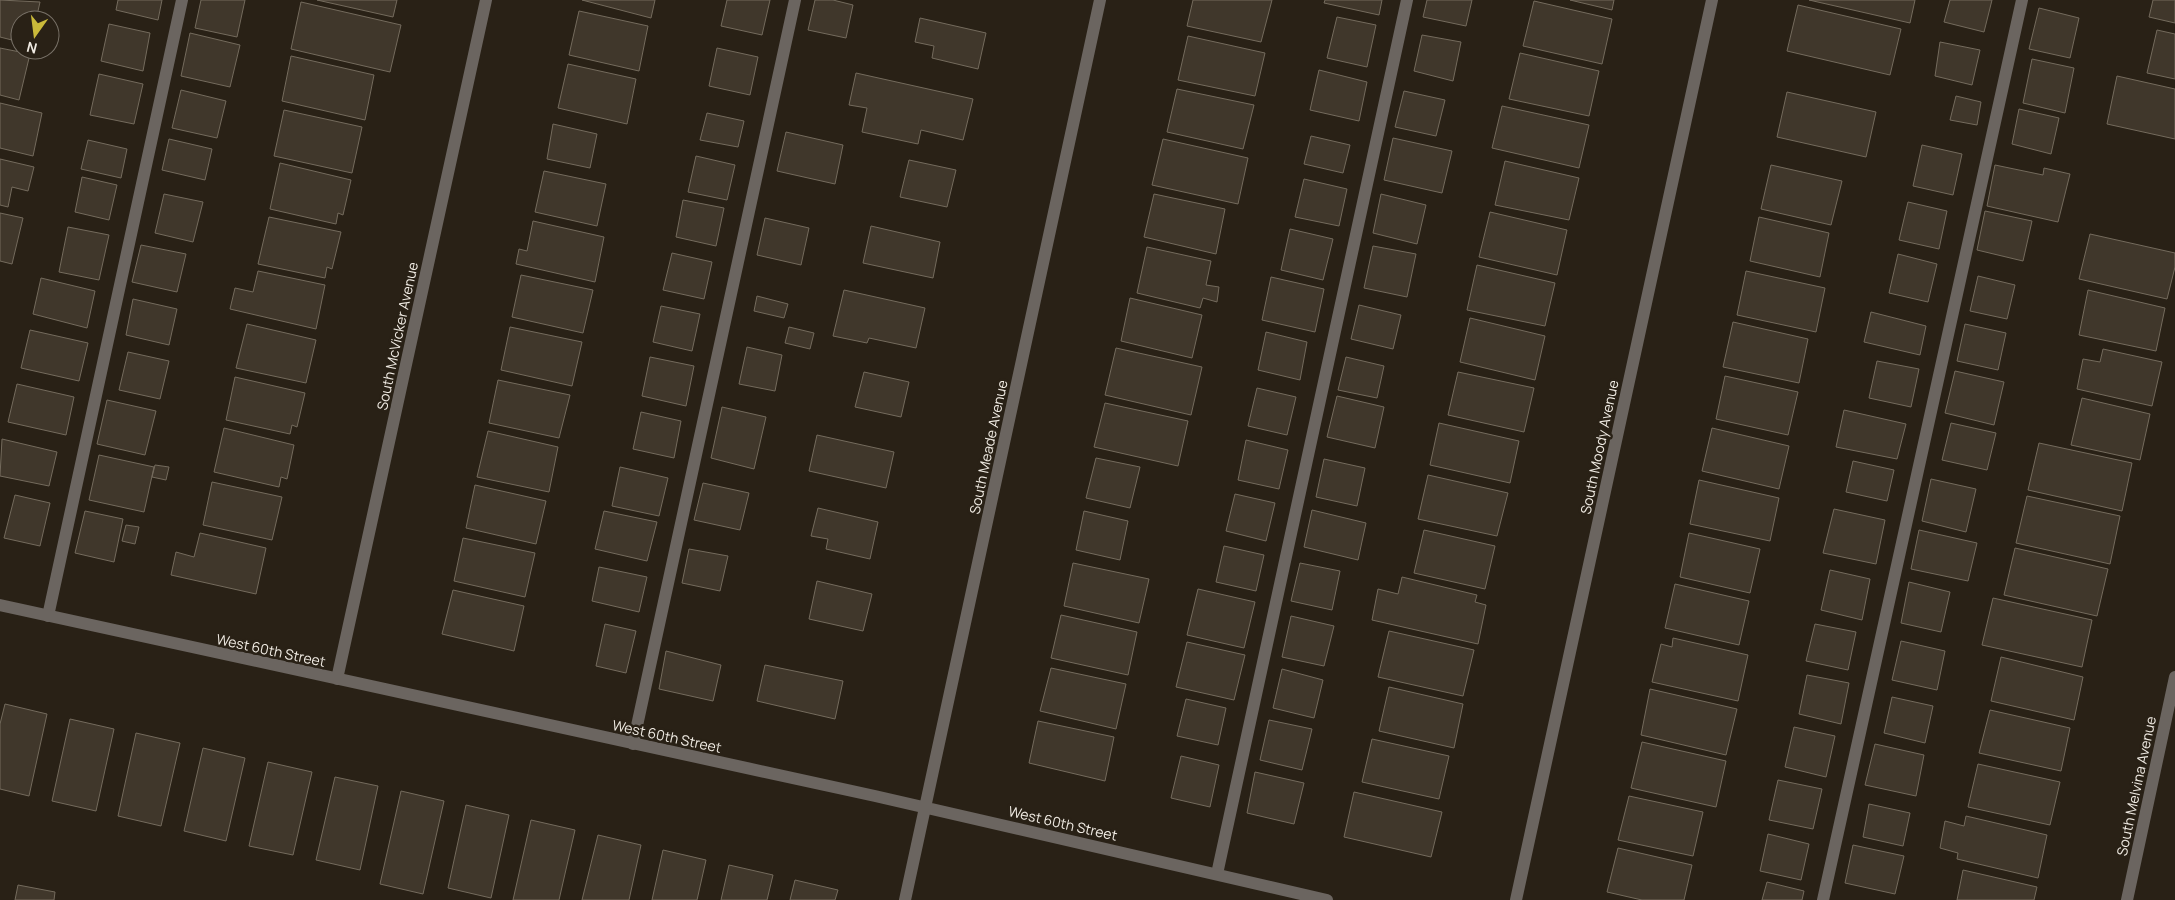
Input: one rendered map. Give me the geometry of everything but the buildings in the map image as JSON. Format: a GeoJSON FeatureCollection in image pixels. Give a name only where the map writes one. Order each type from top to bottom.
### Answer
{"type":"FeatureCollection","features":[{"type":"Feature","properties":{"kind":"street"},"geometry":{"type":"LineString","coordinates":[[48,616],[182,0]]}},
{"type":"Feature","properties":{"kind":"street","name":"South McVicker Avenue"},"geometry":{"type":"LineString","coordinates":[[337,679],[486,0]]}},
{"type":"Feature","properties":{"kind":"street"},"geometry":{"type":"LineString","coordinates":[[633,744],[796,0]]}},
{"type":"Feature","properties":{"kind":"street","name":"South Meade Avenue"},"geometry":{"type":"LineString","coordinates":[[905,900],[1100,0]]}},
{"type":"Feature","properties":{"kind":"street"},"geometry":{"type":"LineString","coordinates":[[1217,874],[1407,0]]}},
{"type":"Feature","properties":{"kind":"street","name":"South Moody Avenue"},"geometry":{"type":"LineString","coordinates":[[1516,900],[1712,0]]}},
{"type":"Feature","properties":{"kind":"street"},"geometry":{"type":"LineString","coordinates":[[1823,900],[2022,0]]}},
{"type":"Feature","properties":{"kind":"street","name":"West 60th Street"},"geometry":{"type":"LineString","coordinates":[[0,605],[925,807],[1327,900]]}},
{"type":"Feature","properties":{"kind":"street","name":"South Melvina Avenue"},"geometry":{"type":"LineString","coordinates":[[2127,900],[2175,678]]}}]}
